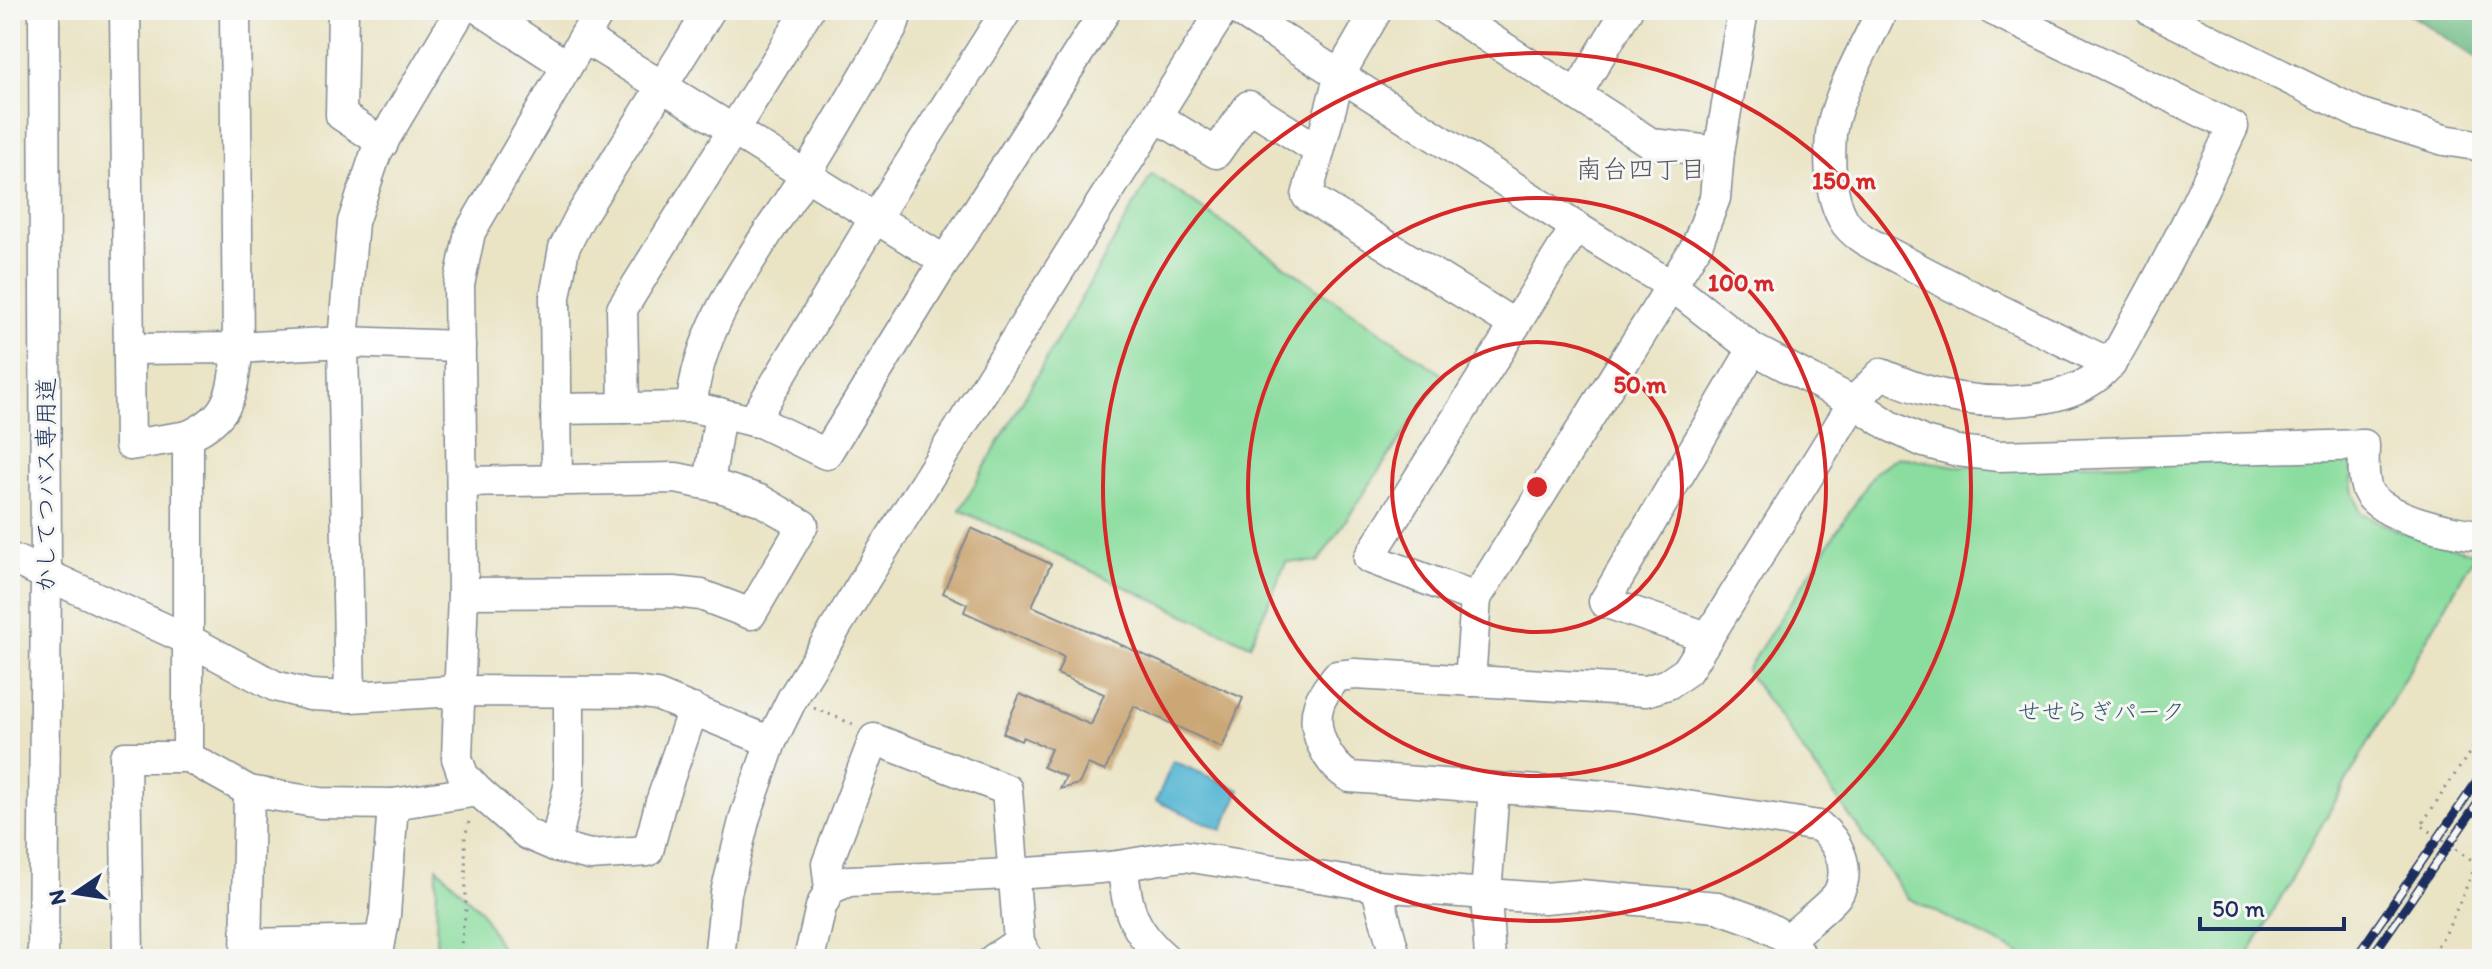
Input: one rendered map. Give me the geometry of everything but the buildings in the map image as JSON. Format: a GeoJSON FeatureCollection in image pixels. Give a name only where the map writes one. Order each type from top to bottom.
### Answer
{"type":"FeatureCollection","features":[{"type":"Feature","properties":{"kind":"street","name":"かしてつバス専用道"},"geometry":{"type":"LineString","coordinates":[[43,959],[46,575],[44,10]]}},
{"type":"Feature","properties":{"kind":"street"},"geometry":{"type":"LineString","coordinates":[[125,10],[130,445],[188,436],[207,428],[231,399],[238,348],[235,10]]}},
{"type":"Feature","properties":{"kind":"street"},"geometry":{"type":"LineString","coordinates":[[343,10],[341,115],[383,143]]}},
{"type":"Feature","properties":{"kind":"street"},"geometry":{"type":"LineString","coordinates":[[350,697],[343,342],[353,222],[376,153],[461,10]]}},
{"type":"Feature","properties":{"kind":"street"},"geometry":{"type":"LineString","coordinates":[[481,10],[567,66]]}},
{"type":"Feature","properties":{"kind":"street"},"geometry":{"type":"LineString","coordinates":[[600,10],[470,232],[459,285],[463,593],[457,758],[463,775],[527,834],[555,846],[590,855],[648,851],[660,805],[693,709]]}},
{"type":"Feature","properties":{"kind":"street"},"geometry":{"type":"LineString","coordinates":[[557,480],[555,297],[564,248],[580,217],[710,10]]}},
{"type":"Feature","properties":{"kind":"street"},"geometry":{"type":"LineString","coordinates":[[624,408],[622,309],[808,10]]}},
{"type":"Feature","properties":{"kind":"street"},"geometry":{"type":"LineString","coordinates":[[709,484],[706,410],[693,387],[718,314],[806,175],[892,28],[898,10]]}},
{"type":"Feature","properties":{"kind":"street"},"geometry":{"type":"LineString","coordinates":[[753,421],[875,218],[1007,10]]}},
{"type":"Feature","properties":{"kind":"street"},"geometry":{"type":"LineString","coordinates":[[719,959],[726,893],[745,817],[771,742],[792,699],[1223,10]]}},
{"type":"Feature","properties":{"kind":"street"},"geometry":{"type":"LineString","coordinates":[[1238,10],[1672,286],[1753,349],[1924,442],[1958,451],[1999,456],[2364,445],[2368,492],[2377,502],[2399,515],[2458,532],[2482,535]]}},
{"type":"Feature","properties":{"kind":"street"},"geometry":{"type":"LineString","coordinates":[[1377,10],[1340,74],[1307,196],[1515,325]]}},
{"type":"Feature","properties":{"kind":"street"},"geometry":{"type":"LineString","coordinates":[[1446,10],[1652,144],[1719,152]]}},
{"type":"Feature","properties":{"kind":"street"},"geometry":{"type":"LineString","coordinates":[[1576,95],[1627,10]]}},
{"type":"Feature","properties":{"kind":"street"},"geometry":{"type":"LineString","coordinates":[[1470,681],[1476,598],[1697,245],[1715,198],[1719,152],[1743,10]]}},
{"type":"Feature","properties":{"kind":"street"},"geometry":{"type":"LineString","coordinates":[[1882,10],[1839,106],[1832,132],[1835,199],[1843,220],[1858,236],[1938,280],[2111,364]]}},
{"type":"Feature","properties":{"kind":"street"},"geometry":{"type":"LineString","coordinates":[[830,889],[849,881],[1016,875],[1123,866],[1157,858],[1185,856],[1376,886],[1544,898],[1580,895],[1717,907],[1756,921],[1796,949],[1839,893],[1844,866],[1840,852],[1832,836],[1819,826],[1633,798],[1350,777],[1337,770],[1323,749],[1318,730],[1318,705],[1337,676],[1355,674],[1646,691],[1668,684],[1687,671],[1854,402],[1881,374],[1921,389],[1964,399],[2013,401],[2073,389],[2097,377],[2111,364],[2162,272],[2233,127],[1993,10]]}},
{"type":"Feature","properties":{"kind":"street"},"geometry":{"type":"LineString","coordinates":[[2150,10],[2358,113],[2444,140],[2482,146]]}},
{"type":"Feature","properties":{"kind":"street"},"geometry":{"type":"LineString","coordinates":[[556,409],[706,410],[753,421],[826,454],[1093,14]]}},
{"type":"Feature","properties":{"kind":"street"},"geometry":{"type":"LineString","coordinates":[[584,38],[945,261]]}},
{"type":"Feature","properties":{"kind":"street"},"geometry":{"type":"LineString","coordinates":[[1157,117],[1216,153],[1249,106],[1318,150]]}},
{"type":"Feature","properties":{"kind":"street"},"geometry":{"type":"LineString","coordinates":[[1476,598],[1369,558],[1576,227]]}},
{"type":"Feature","properties":{"kind":"street"},"geometry":{"type":"LineString","coordinates":[[129,349],[238,348],[343,342],[460,346]]}},
{"type":"Feature","properties":{"kind":"street"},"geometry":{"type":"LineString","coordinates":[[1707,637],[1604,602],[1753,349]]}},
{"type":"Feature","properties":{"kind":"street"},"geometry":{"type":"LineString","coordinates":[[188,436],[188,757]]}},
{"type":"Feature","properties":{"kind":"street"},"geometry":{"type":"LineString","coordinates":[[462,482],[676,478],[709,484],[760,500],[803,525],[751,614],[701,595],[674,592],[463,593]]}},
{"type":"Feature","properties":{"kind":"street"},"geometry":{"type":"LineString","coordinates":[[10,558],[189,640],[275,686],[310,695],[350,697],[458,691],[657,695],[771,742]]}},
{"type":"Feature","properties":{"kind":"street"},"geometry":{"type":"LineString","coordinates":[[555,846],[569,787],[569,692]]}},
{"type":"Feature","properties":{"kind":"street"},"geometry":{"type":"LineString","coordinates":[[809,959],[821,907],[830,889],[827,864],[874,739],[1007,790],[1024,951],[994,959]]}},
{"type":"Feature","properties":{"kind":"street"},"geometry":{"type":"LineString","coordinates":[[128,959],[125,757],[188,757],[249,791],[320,803],[393,804],[478,791]]}},
{"type":"Feature","properties":{"kind":"street"},"geometry":{"type":"LineString","coordinates":[[1490,959],[1486,894],[1494,788]]}},
{"type":"Feature","properties":{"kind":"street"},"geometry":{"type":"LineString","coordinates":[[249,791],[246,951],[379,950],[385,915],[393,804]]}},
{"type":"Feature","properties":{"kind":"street"},"geometry":{"type":"LineString","coordinates":[[1123,866],[1126,899],[1136,927],[1166,959]]}},
{"type":"Feature","properties":{"kind":"street"},"geometry":{"type":"LineString","coordinates":[[1376,886],[1396,959]]}},
{"type":"Feature","properties":{"kind":"path"},"geometry":{"type":"LineString","coordinates":[[792,699],[866,729],[874,739]]}},
{"type":"Feature","properties":{"kind":"path"},"geometry":{"type":"LineString","coordinates":[[2482,734],[2421,825],[2482,867]]}},
{"type":"Feature","properties":{"kind":"path"},"geometry":{"type":"LineString","coordinates":[[459,959],[466,909],[465,837],[478,791]]}},
{"type":"Feature","properties":{"kind":"path"},"geometry":{"type":"LineString","coordinates":[[2428,959],[2446,933],[2477,863]]}},
{"type":"Feature","properties":{"kind":"green space"},"geometry":{"type":"Polygon","coordinates":[[[2404,10],[2482,10],[2482,62],[2404,10]]]}},
{"type":"Feature","properties":{"kind":"green space"},"geometry":{"type":"Polygon","coordinates":[[[1152,174],[1443,375],[1318,562],[1286,562],[1250,645],[960,510],[1152,174]]]}},
{"type":"Feature","properties":{"kind":"green space","name":"せせらぎパーク"},"geometry":{"type":"Polygon","coordinates":[[[1899,457],[1956,466],[2351,459],[2353,488],[2360,512],[2416,537],[2476,552],[2246,959],[2030,959],[1908,898],[1746,671],[1876,471],[1899,457]]]}},
{"type":"Feature","properties":{"kind":"green space"},"geometry":{"type":"Polygon","coordinates":[[[437,867],[481,911],[507,959],[436,959],[437,867]]]}},
{"type":"Feature","properties":{"kind":"water"},"geometry":{"type":"Polygon","coordinates":[[[1173,761],[1240,790],[1222,830],[1156,801],[1173,761]]]}},
{"type":"Feature","properties":{"kind":"railway"},"geometry":{"type":"LineString","coordinates":[[2355,959],[2482,774]]}},
{"type":"Feature","properties":{"kind":"railway"},"geometry":{"type":"LineString","coordinates":[[2370,959],[2482,797]]}},
{"type":"Feature","properties":{"kind":"district","name":"南台四丁目"},"geometry":{"type":"Point","coordinates":[1641,169]}}]}
